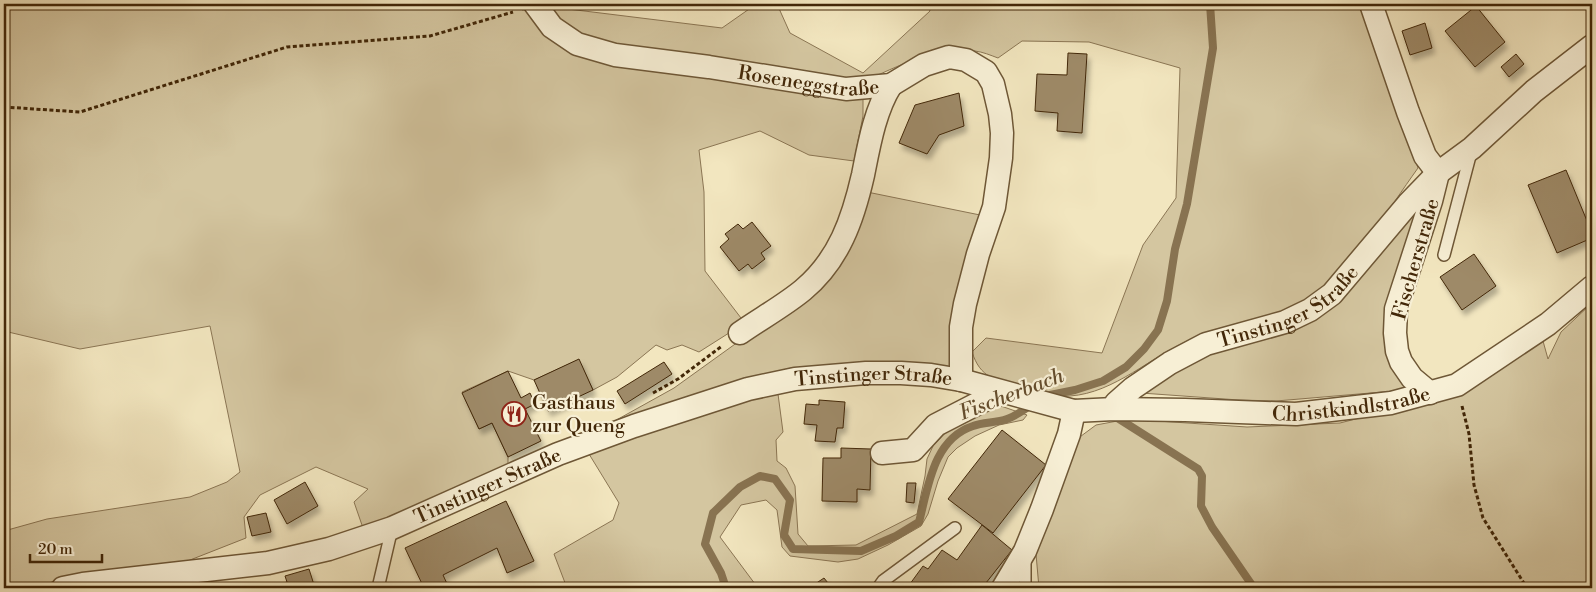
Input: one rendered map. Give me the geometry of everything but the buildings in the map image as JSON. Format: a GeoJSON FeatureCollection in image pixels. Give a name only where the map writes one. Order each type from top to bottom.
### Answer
{"type":"FeatureCollection","features":[{"type":"Feature","properties":{"kind":"street","name":"Fischerstraße"},"geometry":{"type":"LineString","coordinates":[[1371,4],[1425,156],[1438,173]]}},
{"type":"Feature","properties":{"kind":"street","name":"Roseneggstraße"},"geometry":{"type":"LineString","coordinates":[[535,5],[552,27],[577,44],[615,55],[709,67],[846,89],[891,84],[924,65],[949,56],[966,60],[986,72],[993,84],[997,97],[1002,133],[999,179],[994,207],[978,254],[965,304],[961,327],[961,380]]}},
{"type":"Feature","properties":{"kind":"street","name":"Fischerstraße"},"geometry":{"type":"LineString","coordinates":[[1430,393],[1412,378],[1401,362],[1397,351],[1395,333],[1396,309],[1432,201],[1438,173],[1472,148],[1534,92],[1592,46]]}},
{"type":"Feature","properties":{"kind":"street"},"geometry":{"type":"LineString","coordinates":[[740,333],[802,292],[819,276],[834,257],[844,239],[852,217],[881,104],[891,84]]}},
{"type":"Feature","properties":{"kind":"street","name":"Tinstinger Straße"},"geometry":{"type":"LineString","coordinates":[[1114,410],[1116,403],[1133,388],[1170,363],[1206,344],[1285,322],[1310,310],[1332,294],[1408,204],[1438,173]]}},
{"type":"Feature","properties":{"kind":"street","name":"Christkindlstraße"},"geometry":{"type":"LineString","coordinates":[[1064,409],[1296,414],[1391,403],[1457,384],[1548,324],[1592,287]]}},
{"type":"Feature","properties":{"kind":"street","name":"Tinstinger Straße"},"geometry":{"type":"LineString","coordinates":[[63,588],[83,584],[268,563],[329,549],[392,528],[558,454],[634,426],[748,388],[795,379],[866,374],[916,374],[961,380],[1064,409]]}},
{"type":"Feature","properties":{"kind":"street"},"geometry":{"type":"LineString","coordinates":[[882,453],[913,450],[936,425],[1006,393]]}},
{"type":"Feature","properties":{"kind":"street"},"geometry":{"type":"LineString","coordinates":[[1009,586],[1042,509],[1069,434],[1064,409]]}},
{"type":"Feature","properties":{"kind":"lane"},"geometry":{"type":"LineString","coordinates":[[1444,255],[1472,148]]}},
{"type":"Feature","properties":{"kind":"lane"},"geometry":{"type":"LineString","coordinates":[[378,588],[392,528]]}},
{"type":"Feature","properties":{"kind":"lane"},"geometry":{"type":"LineString","coordinates":[[878,588],[882,582],[955,528]]}},
{"type":"Feature","properties":{"kind":"path"},"geometry":{"type":"LineString","coordinates":[[4,108],[80,112],[287,47],[430,36],[535,5]]}},
{"type":"Feature","properties":{"kind":"path"},"geometry":{"type":"LineString","coordinates":[[1457,384],[1469,434],[1474,485],[1483,518],[1527,588]]}},
{"type":"Feature","properties":{"kind":"shaded area"},"geometry":{"type":"Polygon","coordinates":[[[4,4],[521,4],[522,10],[560,8],[722,28],[752,7],[752,4],[777,4],[790,33],[863,73],[930,11],[928,4],[1363,4],[1418,168],[1357,253],[1329,282],[1299,304],[1270,316],[1192,339],[1118,381],[1102,388],[1070,396],[1041,393],[992,378],[979,367],[972,352],[986,338],[1102,353],[1143,245],[1176,198],[1180,68],[1089,42],[1022,41],[998,58],[981,52],[961,50],[933,54],[903,64],[863,82],[863,116],[854,161],[809,155],[760,131],[699,150],[704,192],[705,271],[741,318],[740,326],[699,352],[682,345],[667,350],[656,345],[617,377],[593,390],[578,360],[534,380],[508,371],[462,392],[479,429],[492,423],[508,457],[508,465],[455,490],[363,528],[354,502],[368,489],[316,467],[260,495],[244,517],[246,538],[185,562],[68,576],[35,588],[4,588],[4,531],[47,519],[190,497],[227,482],[240,472],[210,326],[80,349],[4,331],[4,4]]]}},
{"type":"Feature","properties":{"kind":"shaded area"},"geometry":{"type":"Polygon","coordinates":[[[867,192],[985,216],[954,365],[946,369],[791,368],[742,381],[593,433],[674,388],[813,288],[867,192]]]}},
{"type":"Feature","properties":{"kind":"shaded area"},"geometry":{"type":"Polygon","coordinates":[[[1422,199],[1395,293],[1405,387],[1394,391],[1276,401],[1141,393],[1173,369],[1207,355],[1299,326],[1422,199]]]}},
{"type":"Feature","properties":{"kind":"shaded area"},"geometry":{"type":"Polygon","coordinates":[[[1592,303],[1592,588],[1039,588],[1036,554],[1073,442],[1096,425],[1128,419],[1247,427],[1340,423],[1371,415],[1543,341],[1548,359],[1561,332],[1592,303]]]}},
{"type":"Feature","properties":{"kind":"shaded area"},"geometry":{"type":"Polygon","coordinates":[[[778,394],[783,432],[776,440],[777,461],[786,468],[795,486],[798,534],[808,546],[856,545],[917,514],[927,459],[933,446],[950,428],[995,404],[1027,415],[1023,420],[999,425],[975,436],[957,448],[948,457],[928,514],[921,526],[888,545],[858,559],[838,562],[790,556],[782,547],[777,510],[766,500],[741,505],[720,537],[758,588],[567,588],[554,554],[613,520],[619,503],[589,454],[727,401],[778,394]]]}},
{"type":"Feature","properties":{"kind":"waterway","name":"Fischerbach"},"geometry":{"type":"LineString","coordinates":[[1045,396],[1075,390],[1103,381],[1126,367],[1144,349],[1158,330],[1167,301],[1175,249],[1187,204],[1213,48],[1210,4]]}},
{"type":"Feature","properties":{"kind":"waterway","name":"Fischerbach"},"geometry":{"type":"LineString","coordinates":[[726,588],[721,573],[705,544],[713,513],[740,487],[760,476],[775,479],[790,500],[784,535],[793,549],[861,551],[896,536],[919,522],[934,466],[949,442],[960,432],[973,426],[1010,418],[1033,404]]}},
{"type":"Feature","properties":{"kind":"waterway"},"geometry":{"type":"LineString","coordinates":[[1116,417],[1198,469],[1202,476],[1201,506],[1212,527],[1254,588]]}},
{"type":"Feature","properties":{"kind":"place","name":"Gasthaus zur Queng"},"geometry":{"type":"Point","coordinates":[514,414]}}]}
